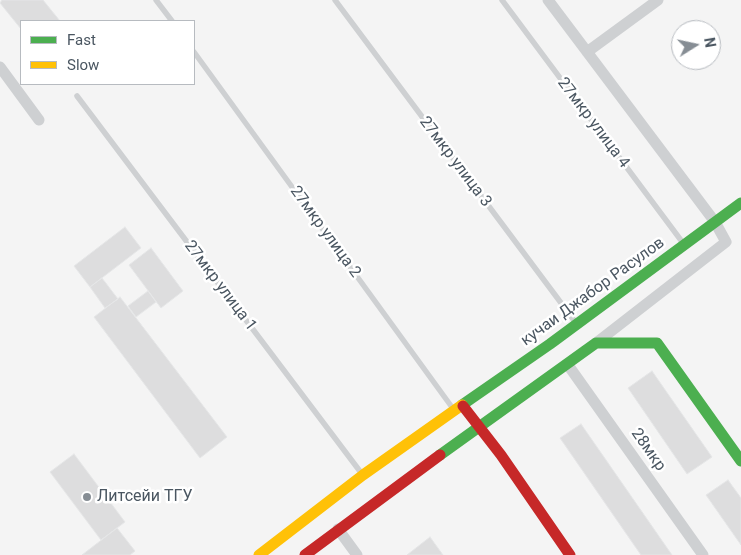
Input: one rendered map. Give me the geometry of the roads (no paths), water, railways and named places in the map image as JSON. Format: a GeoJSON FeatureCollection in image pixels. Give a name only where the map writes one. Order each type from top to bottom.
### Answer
{"type":"FeatureCollection","features":[{"type":"Feature","properties":{"kind":"street"},"geometry":{"type":"LineString","coordinates":[[304,555],[479,427],[568,365],[726,242],[715,222],[548,0]]}},
{"type":"Feature","properties":{"kind":"street"},"geometry":{"type":"LineString","coordinates":[[587,52],[658,0]]}},
{"type":"Feature","properties":{"kind":"street"},"geometry":{"type":"LineString","coordinates":[[0,67],[39,120]]}},
{"type":"Feature","properties":{"kind":"street","name":"кучаи Джабор Расулов"},"geometry":{"type":"LineString","coordinates":[[259,555],[363,475],[459,409],[741,203]]}},
{"type":"Feature","properties":{"kind":"street"},"geometry":{"type":"LineString","coordinates":[[596,343],[657,343],[741,461]]}},
{"type":"Feature","properties":{"kind":"street","name":"28мкр"},"geometry":{"type":"LineString","coordinates":[[568,365],[702,555]]}},
{"type":"Feature","properties":{"kind":"street"},"geometry":{"type":"LineString","coordinates":[[459,409],[479,427],[570,555]]}},
{"type":"Feature","properties":{"kind":"street"},"geometry":{"type":"LineString","coordinates":[[338,529],[357,555]]}},
{"type":"Feature","properties":{"kind":"lane"},"geometry":{"type":"LineString","coordinates":[[156,0],[171,20]]}},
{"type":"Feature","properties":{"kind":"lane","name":"27мкр улица 3"},"geometry":{"type":"LineString","coordinates":[[335,0],[576,323]]}},
{"type":"Feature","properties":{"kind":"lane","name":"27мкр улица 4"},"geometry":{"type":"LineString","coordinates":[[502,0],[684,245]]}},
{"type":"Feature","properties":{"kind":"lane","name":"27мкр улица 2"},"geometry":{"type":"LineString","coordinates":[[195,53],[459,409]]}},
{"type":"Feature","properties":{"kind":"lane","name":"27мкр улица 1"},"geometry":{"type":"LineString","coordinates":[[77,96],[363,475]]}},
{"type":"Feature","properties":{"kind":"place","name":"Литсейи ТГУ"},"geometry":{"type":"Point","coordinates":[87,497]}}]}
